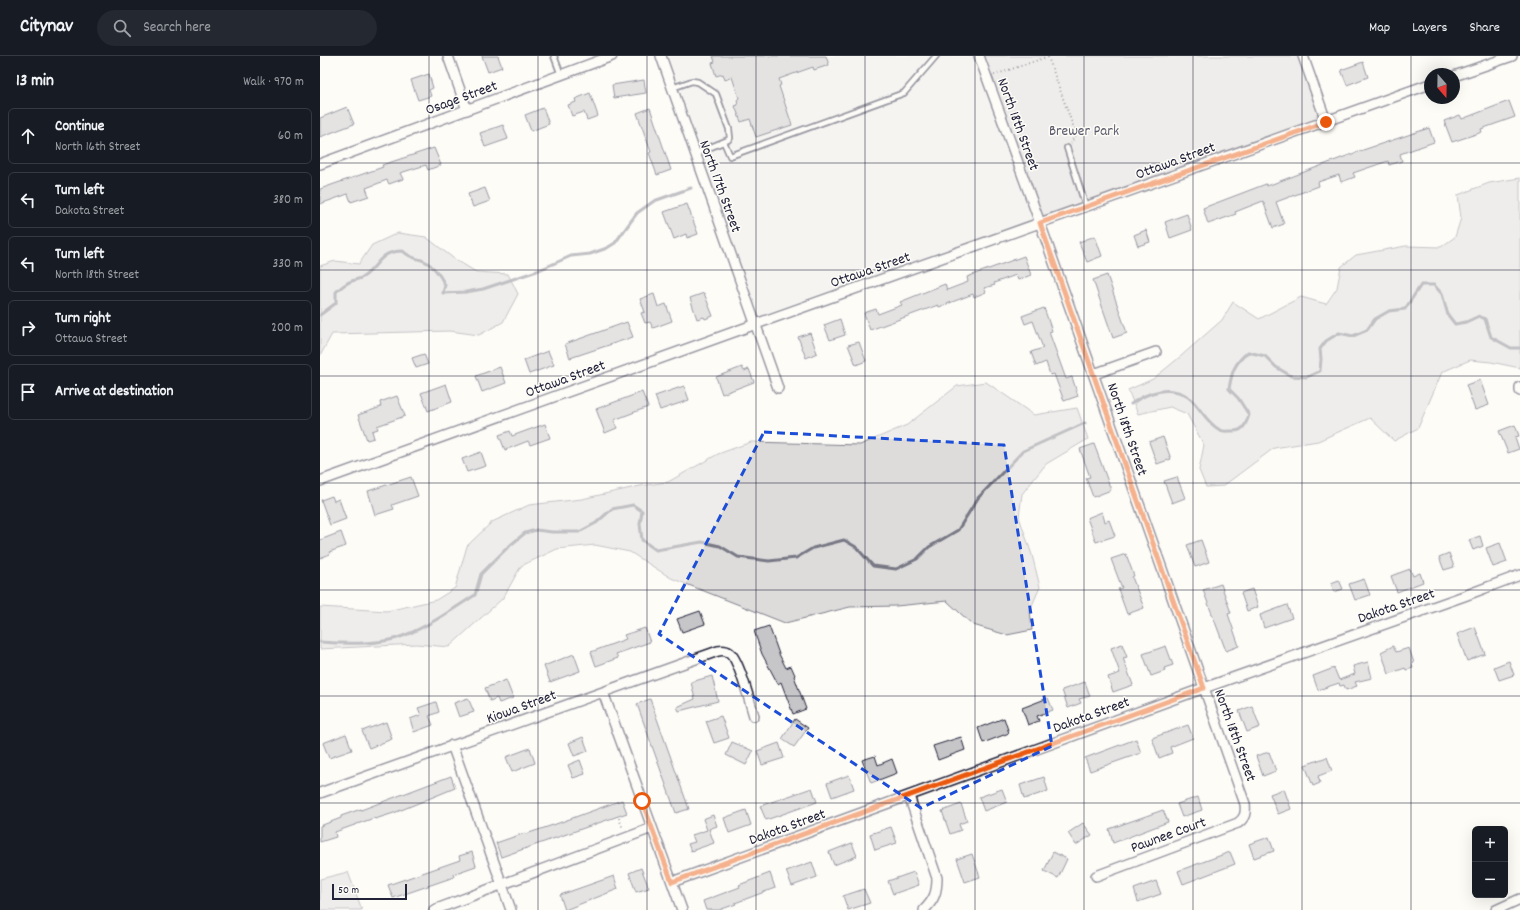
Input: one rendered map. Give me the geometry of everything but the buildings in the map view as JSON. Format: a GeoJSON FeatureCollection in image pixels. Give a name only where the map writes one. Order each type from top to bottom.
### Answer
{"type":"FeatureCollection","features":[{"type":"Feature","properties":{"kind":"street"},"geometry":{"type":"LineString","coordinates":[[448,56],[467,110]]}},
{"type":"Feature","properties":{"kind":"street","name":"Osage Street"},"geometry":{"type":"LineString","coordinates":[[320,164],[612,56]]}},
{"type":"Feature","properties":{"kind":"street","name":"North 17th Street"},"geometry":{"type":"LineString","coordinates":[[661,56],[694,154],[778,388]]}},
{"type":"Feature","properties":{"kind":"street","name":"North 18th Street"},"geometry":{"type":"LineString","coordinates":[[979,56],[1094,374],[1240,789],[1245,804],[1246,813]]}},
{"type":"Feature","properties":{"kind":"street"},"geometry":{"type":"LineString","coordinates":[[1303,56],[1326,122]]}},
{"type":"Feature","properties":{"kind":"street"},"geometry":{"type":"LineString","coordinates":[[1460,74],[1512,56]]}},
{"type":"Feature","properties":{"kind":"street","name":"Ottawa Street"},"geometry":{"type":"LineString","coordinates":[[320,481],[1424,86]]}},
{"type":"Feature","properties":{"kind":"street"},"geometry":{"type":"LineString","coordinates":[[1094,374],[1156,352]]}},
{"type":"Feature","properties":{"kind":"street"},"geometry":{"type":"LineString","coordinates":[[1520,387],[1520,392]]}},
{"type":"Feature","properties":{"kind":"street","name":"Dakota Street"},"geometry":{"type":"LineString","coordinates":[[672,882],[1204,688],[1520,575]]}},
{"type":"Feature","properties":{"kind":"street","name":"Kiowa Street"},"geometry":{"type":"LineString","coordinates":[[320,793],[718,651],[725,650],[731,654],[736,663],[754,716]]}},
{"type":"Feature","properties":{"kind":"street"},"geometry":{"type":"LineString","coordinates":[[602,692],[682,910]]}},
{"type":"Feature","properties":{"kind":"street"},"geometry":{"type":"LineString","coordinates":[[452,745],[511,910]]}},
{"type":"Feature","properties":{"kind":"street"},"geometry":{"type":"LineString","coordinates":[[909,796],[937,878],[937,891],[932,902],[924,910]]}},
{"type":"Feature","properties":{"kind":"street","name":"Pawnee Court"},"geometry":{"type":"LineString","coordinates":[[1096,876],[1238,823],[1242,820],[1246,813]]}},
{"type":"Feature","properties":{"kind":"street"},"geometry":{"type":"LineString","coordinates":[[434,910],[652,828]]}},
{"type":"Feature","properties":{"kind":"street"},"geometry":{"type":"LineString","coordinates":[[1496,910],[1520,899]]}},
{"type":"Feature","properties":{"kind":"lane"},"geometry":{"type":"LineString","coordinates":[[554,56],[561,75]]}},
{"type":"Feature","properties":{"kind":"lane"},"geometry":{"type":"LineString","coordinates":[[724,142],[730,156],[904,93],[936,56]]}},
{"type":"Feature","properties":{"kind":"lane"},"geometry":{"type":"LineString","coordinates":[[671,88],[692,81],[698,82],[716,94],[729,129],[730,138],[724,142],[694,154]]}},
{"type":"Feature","properties":{"kind":"lane"},"geometry":{"type":"LineString","coordinates":[[1067,148],[1086,207]]}},
{"type":"Feature","properties":{"kind":"path"},"geometry":{"type":"LineString","coordinates":[[987,78],[1049,56],[1076,134],[1067,148]]}},
{"type":"Feature","properties":{"kind":"path"},"geometry":{"type":"LineString","coordinates":[[619,818],[626,838]]}},
{"type":"Feature","properties":{"kind":"highlighted area"},"geometry":{"type":"Polygon","coordinates":[[[764,432],[1004,445],[1052,746],[921,808],[659,634],[764,432]]]}},
{"type":"Feature","properties":{"kind":"shaded area"},"geometry":{"type":"Polygon","coordinates":[[[661,56],[979,56],[1040,223],[756,324],[661,56]]]}},
{"type":"Feature","properties":{"kind":"green space","name":"Brewer Park"},"geometry":{"type":"Polygon","coordinates":[[[979,56],[1303,56],[1326,121],[1040,223],[979,56]]]}},
{"type":"Feature","properties":{"kind":"green space"},"geometry":{"type":"Polygon","coordinates":[[[1520,178],[1520,368],[1491,362],[1470,360],[1442,372],[1418,428],[1394,441],[1370,418],[1318,441],[1274,448],[1223,486],[1206,487],[1199,470],[1204,445],[1187,414],[1170,407],[1138,414],[1128,390],[1153,379],[1180,357],[1222,320],[1233,302],[1259,319],[1301,297],[1326,304],[1337,288],[1341,267],[1356,255],[1406,246],[1441,247],[1455,237],[1461,218],[1458,195],[1489,183],[1520,178]]]}},
{"type":"Feature","properties":{"kind":"green space"},"geometry":{"type":"Polygon","coordinates":[[[398,233],[426,237],[453,258],[476,272],[508,274],[518,294],[503,322],[479,335],[450,331],[332,334],[320,356],[320,266],[335,261],[359,264],[372,245],[398,233]]]}},
{"type":"Feature","properties":{"kind":"green space"},"geometry":{"type":"Polygon","coordinates":[[[986,382],[1034,415],[1077,408],[1088,439],[1046,464],[1022,494],[1019,517],[1032,555],[1040,587],[1030,610],[1032,630],[1007,635],[973,625],[947,601],[896,606],[850,607],[785,623],[671,578],[630,552],[595,545],[557,549],[521,566],[503,598],[449,647],[416,644],[320,649],[320,607],[387,611],[436,600],[455,588],[467,546],[492,522],[529,505],[582,499],[640,486],[668,482],[718,454],[751,442],[860,445],[907,425],[957,386],[986,382]]]}},
{"type":"Feature","properties":{"kind":"green space"},"geometry":{"type":"Polygon","coordinates":[[[348,872],[362,910],[320,910],[320,879],[348,872]]]}},
{"type":"Feature","properties":{"kind":"waterway"},"geometry":{"type":"LineString","coordinates":[[320,315],[336,303],[336,292],[339,289],[348,283],[363,277],[389,253],[403,251],[409,256],[423,260],[429,264],[437,272],[445,285],[443,293],[466,292],[483,289],[537,271],[571,256],[590,254],[607,248],[615,243],[637,213],[654,201],[691,188]]}},
{"type":"Feature","properties":{"kind":"waterway"},"geometry":{"type":"LineString","coordinates":[[1131,404],[1144,396],[1158,392],[1174,391],[1188,397],[1215,427],[1223,431],[1239,430],[1245,424],[1249,415],[1238,398],[1229,389],[1234,368],[1248,352],[1265,356],[1276,367],[1291,376],[1307,377],[1320,371],[1320,349],[1326,341],[1339,333],[1353,336],[1367,330],[1375,319],[1389,311],[1405,309],[1421,285],[1434,285],[1442,294],[1448,315],[1455,324],[1466,322],[1479,316],[1485,319],[1491,337],[1511,348],[1520,348]]}},
{"type":"Feature","properties":{"kind":"waterway"},"geometry":{"type":"LineString","coordinates":[[320,642],[351,643],[384,641],[413,632],[475,595],[481,574],[507,548],[525,533],[536,530],[552,532],[579,532],[596,523],[612,509],[633,505],[642,511],[640,524],[642,540],[656,550],[702,542],[720,546],[738,557],[769,561],[796,558],[813,548],[844,540],[856,547],[873,566],[896,569],[917,559],[929,547],[958,530],[978,498],[1023,451],[1085,423]]}},
{"type":"Feature","properties":{"kind":"route"},"geometry":{"type":"LineString","coordinates":[[642,801],[672,882],[1204,688],[1040,223],[1326,122]]}}]}
